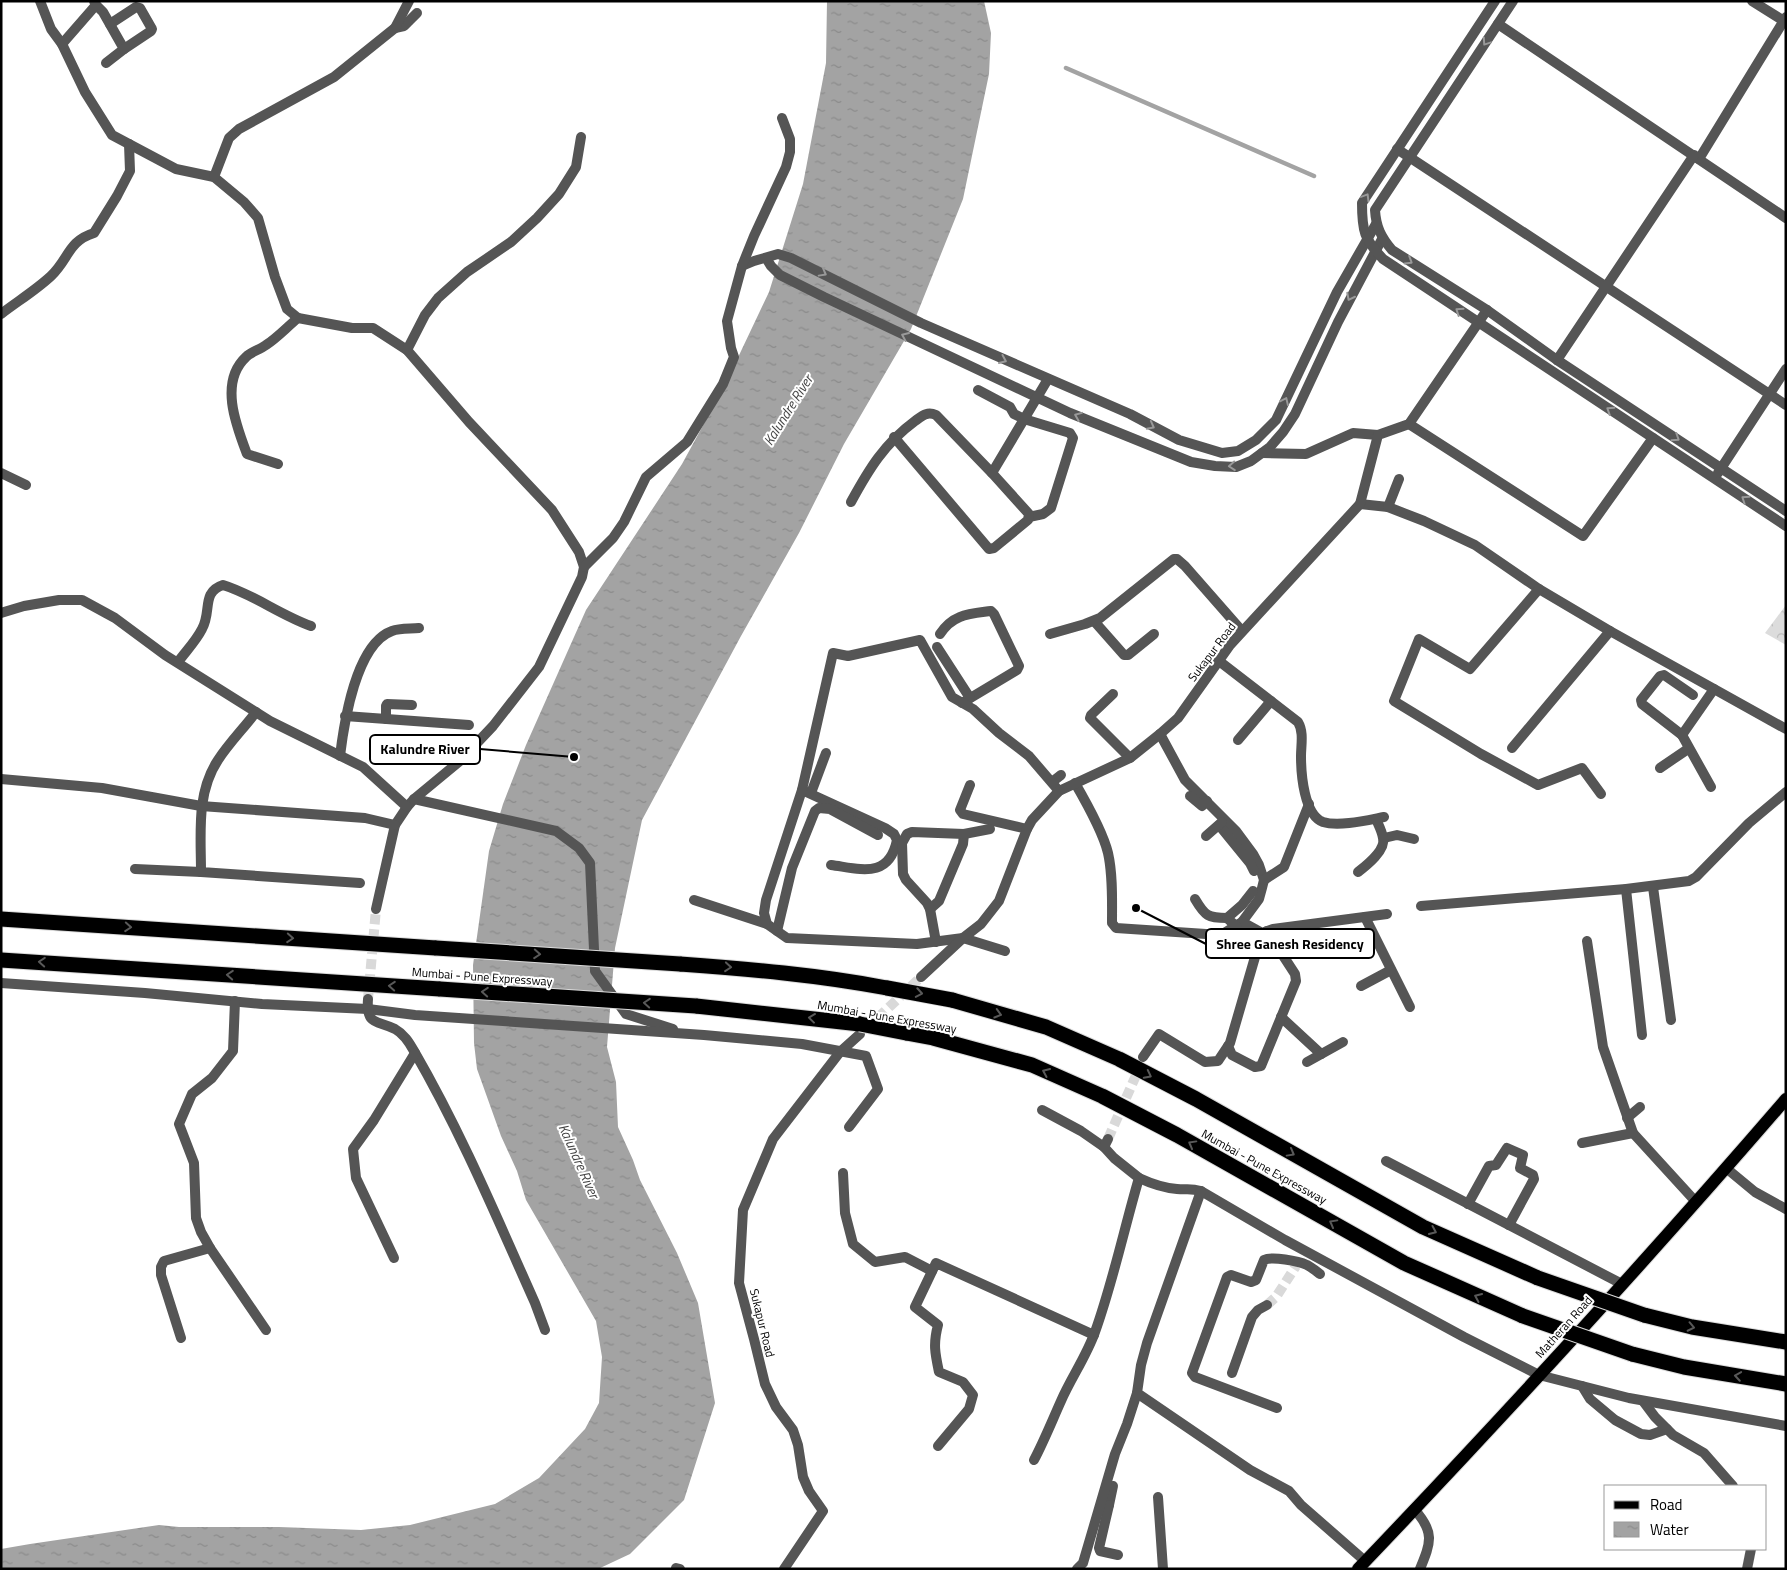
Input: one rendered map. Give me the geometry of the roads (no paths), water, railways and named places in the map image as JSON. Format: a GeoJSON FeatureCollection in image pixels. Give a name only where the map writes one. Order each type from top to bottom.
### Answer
{"type":"FeatureCollection","features":[{"type":"Feature","properties":{"kind":"highway","name":"Mumbai - Pune Expressway"},"geometry":{"type":"LineString","coordinates":[[1,918],[730,967],[814,977],[952,1000],[1046,1027],[1119,1059],[1196,1099],[1423,1227],[1538,1278],[1644,1315],[1692,1327],[1786,1342]]}},
{"type":"Feature","properties":{"kind":"highway","name":"Mumbai - Pune Expressway"},"geometry":{"type":"LineString","coordinates":[[1,960],[735,1009],[860,1029],[906,1032],[933,1038],[1032,1066],[1102,1096],[1177,1135],[1404,1263],[1523,1316],[1632,1354],[1684,1368],[1786,1384]]}},
{"type":"Feature","properties":{"kind":"main road","name":"Matheran Road"},"geometry":{"type":"LineString","coordinates":[[1362,1565],[1622,1284],[1786,1099]]}},
{"type":"Feature","properties":{"kind":"street"},"geometry":{"type":"LineString","coordinates":[[40,1],[51,29],[62,44],[84,92],[112,135],[176,169],[214,177],[244,202],[258,218],[275,277],[287,309],[298,318],[352,328],[373,328],[407,350],[469,422],[552,510],[579,552],[584,567],[582,577],[539,667],[493,726],[460,762],[414,798],[395,825],[376,909]]}},
{"type":"Feature","properties":{"kind":"street"},"geometry":{"type":"LineString","coordinates":[[396,28],[409,1]]}},
{"type":"Feature","properties":{"kind":"street"},"geometry":{"type":"LineString","coordinates":[[1495,1],[1362,203],[1362,225],[1367,238],[1383,260],[1786,526]]}},
{"type":"Feature","properties":{"kind":"street"},"geometry":{"type":"LineString","coordinates":[[1513,1],[1375,210],[1376,224],[1382,239],[1392,250],[1487,310],[1557,360],[1786,510]]}},
{"type":"Feature","properties":{"kind":"street"},"geometry":{"type":"LineString","coordinates":[[1557,360],[1696,157],[1785,19],[1752,1]]}},
{"type":"Feature","properties":{"kind":"street"},"geometry":{"type":"LineString","coordinates":[[62,44],[95,3],[124,49]]}},
{"type":"Feature","properties":{"kind":"street"},"geometry":{"type":"LineString","coordinates":[[106,63],[152,29],[140,8],[136,7],[110,24]]}},
{"type":"Feature","properties":{"kind":"street"},"geometry":{"type":"LineString","coordinates":[[214,177],[229,138],[240,129],[334,77],[396,28],[404,26],[417,13]]}},
{"type":"Feature","properties":{"kind":"street"},"geometry":{"type":"LineString","coordinates":[[1498,24],[1786,218]]}},
{"type":"Feature","properties":{"kind":"street"},"geometry":{"type":"LineString","coordinates":[[584,567],[613,538],[624,522],[646,477],[687,442],[723,384],[734,357],[727,321],[742,266],[786,167],[790,152],[790,139],[782,118]]}},
{"type":"Feature","properties":{"kind":"street"},"geometry":{"type":"LineString","coordinates":[[407,350],[425,315],[438,298],[467,272],[511,242],[559,194],[576,167],[581,137]]}},
{"type":"Feature","properties":{"kind":"street"},"geometry":{"type":"LineString","coordinates":[[1,314],[51,276],[60,266],[75,242],[84,236],[94,233],[130,171],[130,144]]}},
{"type":"Feature","properties":{"kind":"street"},"geometry":{"type":"LineString","coordinates":[[1397,149],[1769,395],[1786,404]]}},
{"type":"Feature","properties":{"kind":"street"},"geometry":{"type":"LineString","coordinates":[[742,266],[768,262],[778,254],[791,258],[878,303],[958,340],[1130,414],[1179,440],[1222,453],[1238,451],[1256,440],[1276,420],[1328,310],[1376,224]]}},
{"type":"Feature","properties":{"kind":"street"},"geometry":{"type":"LineString","coordinates":[[768,262],[780,275],[1037,398],[1136,441],[1191,462],[1215,466],[1236,466],[1252,461],[1270,447],[1295,414],[1338,322],[1382,239]]}},
{"type":"Feature","properties":{"kind":"street"},"geometry":{"type":"LineString","coordinates":[[1262,453],[1306,454],[1353,433],[1378,435],[1408,424],[1487,310]]}},
{"type":"Feature","properties":{"kind":"street"},"geometry":{"type":"LineString","coordinates":[[278,464],[247,454],[240,437],[231,389],[235,370],[246,356],[266,345],[298,318]]}},
{"type":"Feature","properties":{"kind":"street"},"geometry":{"type":"LineString","coordinates":[[1714,479],[1786,370]]}},
{"type":"Feature","properties":{"kind":"street"},"geometry":{"type":"LineString","coordinates":[[992,473],[1048,379]]}},
{"type":"Feature","properties":{"kind":"street"},"geometry":{"type":"LineString","coordinates":[[978,390],[1010,407],[1014,414],[1024,419],[1070,433],[1073,438],[1051,508],[1044,514],[1028,518]]}},
{"type":"Feature","properties":{"kind":"street"},"geometry":{"type":"LineString","coordinates":[[850,502],[872,465],[894,437],[923,415],[932,413],[992,473],[1029,514],[1028,520],[994,548],[989,548],[894,437]]}},
{"type":"Feature","properties":{"kind":"street"},"geometry":{"type":"LineString","coordinates":[[1408,424],[1582,536],[1653,438]]}},
{"type":"Feature","properties":{"kind":"street","name":"Sukapur Road"},"geometry":{"type":"LineString","coordinates":[[921,977],[963,938],[982,924],[999,901],[1027,829],[1055,786],[1075,783],[1130,758],[1178,718],[1230,645],[1360,504],[1378,435]]}},
{"type":"Feature","properties":{"kind":"street"},"geometry":{"type":"LineString","coordinates":[[1,473],[26,485]]}},
{"type":"Feature","properties":{"kind":"street"},"geometry":{"type":"LineString","coordinates":[[1388,507],[1399,479]]}},
{"type":"Feature","properties":{"kind":"street"},"geometry":{"type":"LineString","coordinates":[[1360,504],[1388,507],[1424,520],[1475,545],[1539,588],[1786,729]]}},
{"type":"Feature","properties":{"kind":"street"},"geometry":{"type":"LineString","coordinates":[[1050,634],[1094,621],[1118,605],[1174,558],[1178,559],[1185,566],[1242,631]]}},
{"type":"Feature","properties":{"kind":"street"},"geometry":{"type":"LineString","coordinates":[[178,662],[203,629],[208,598],[212,591],[223,585],[234,588],[276,612],[311,626]]}},
{"type":"Feature","properties":{"kind":"street"},"geometry":{"type":"LineString","coordinates":[[1539,588],[1470,669],[1419,639],[1394,701],[1481,754],[1538,785],[1582,768],[1601,794]]}},
{"type":"Feature","properties":{"kind":"street"},"geometry":{"type":"LineString","coordinates":[[1,612],[59,600],[82,600],[115,618],[165,654],[270,721],[363,767],[407,807]]}},
{"type":"Feature","properties":{"kind":"street"},"geometry":{"type":"LineString","coordinates":[[807,792],[833,653],[848,656],[920,640],[952,697],[966,701],[1018,670],[1019,666],[991,611],[958,617],[950,621],[940,634]]}},
{"type":"Feature","properties":{"kind":"street"},"geometry":{"type":"LineString","coordinates":[[1094,621],[1124,655],[1128,655],[1154,634]]}},
{"type":"Feature","properties":{"kind":"street"},"geometry":{"type":"LineString","coordinates":[[340,756],[346,716],[354,684],[365,660],[377,641],[392,631],[419,628]]}},
{"type":"Feature","properties":{"kind":"street"},"geometry":{"type":"LineString","coordinates":[[1512,748],[1610,630]]}},
{"type":"Feature","properties":{"kind":"street"},"geometry":{"type":"LineString","coordinates":[[937,648],[966,701],[973,709],[998,733],[1029,756],[1055,786],[1061,775]]}},
{"type":"Feature","properties":{"kind":"street"},"geometry":{"type":"LineString","coordinates":[[1219,661],[1298,722],[1301,728],[1304,795],[1316,817],[1322,822],[1336,824],[1380,818],[1384,838],[1382,846],[1367,866],[1358,872]]}},
{"type":"Feature","properties":{"kind":"street"},"geometry":{"type":"LineString","coordinates":[[1693,695],[1664,675],[1660,676],[1641,700],[1642,704],[1682,735],[1688,749],[1711,787]]}},
{"type":"Feature","properties":{"kind":"street"},"geometry":{"type":"LineString","coordinates":[[1682,735],[1714,689]]}},
{"type":"Feature","properties":{"kind":"street"},"geometry":{"type":"LineString","coordinates":[[1113,694],[1090,715],[1090,718],[1130,758]]}},
{"type":"Feature","properties":{"kind":"street"},"geometry":{"type":"LineString","coordinates":[[1238,740],[1271,701]]}},
{"type":"Feature","properties":{"kind":"street"},"geometry":{"type":"LineString","coordinates":[[386,719],[387,704],[412,705]]}},
{"type":"Feature","properties":{"kind":"street"},"geometry":{"type":"LineString","coordinates":[[201,872],[201,806],[209,776],[218,759],[256,712]]}},
{"type":"Feature","properties":{"kind":"street"},"geometry":{"type":"LineString","coordinates":[[346,716],[469,725]]}},
{"type":"Feature","properties":{"kind":"street"},"geometry":{"type":"LineString","coordinates":[[1160,734],[1185,780],[1212,815]]}},
{"type":"Feature","properties":{"kind":"street"},"geometry":{"type":"LineString","coordinates":[[1660,768],[1688,749]]}},
{"type":"Feature","properties":{"kind":"street"},"geometry":{"type":"LineString","coordinates":[[767,924],[764,913],[766,900],[807,792],[826,753]]}},
{"type":"Feature","properties":{"kind":"street"},"geometry":{"type":"LineString","coordinates":[[1,780],[102,788],[201,806],[365,818],[395,825]]}},
{"type":"Feature","properties":{"kind":"street"},"geometry":{"type":"LineString","coordinates":[[1075,783],[1091,811],[1108,853],[1112,893],[1112,923],[1116,928],[1220,935],[1240,925],[1259,899],[1264,880],[1259,864],[1253,854],[1236,831],[1222,822]]}},
{"type":"Feature","properties":{"kind":"street"},"geometry":{"type":"LineString","coordinates":[[970,785],[960,810],[962,814],[1027,829]]}},
{"type":"Feature","properties":{"kind":"street"},"geometry":{"type":"LineString","coordinates":[[807,792],[885,828],[894,834],[897,840],[890,860],[880,868],[869,869],[831,865]]}},
{"type":"Feature","properties":{"kind":"street"},"geometry":{"type":"LineString","coordinates":[[1421,906],[1652,887],[1689,881],[1696,877],[1749,823],[1786,792]]}},
{"type":"Feature","properties":{"kind":"street"},"geometry":{"type":"LineString","coordinates":[[1190,796],[1204,804],[1222,822],[1254,871]]}},
{"type":"Feature","properties":{"kind":"street"},"geometry":{"type":"LineString","coordinates":[[414,798],[556,831],[579,848],[590,863],[595,971],[626,1014],[688,1034]]}},
{"type":"Feature","properties":{"kind":"street"},"geometry":{"type":"LineString","coordinates":[[1264,880],[1284,867],[1309,804]]}},
{"type":"Feature","properties":{"kind":"street"},"geometry":{"type":"LineString","coordinates":[[777,931],[792,868],[815,811],[819,808],[830,809],[878,835]]}},
{"type":"Feature","properties":{"kind":"street"},"geometry":{"type":"LineString","coordinates":[[1206,836],[1222,822]]}},
{"type":"Feature","properties":{"kind":"street"},"geometry":{"type":"LineString","coordinates":[[936,942],[930,909],[903,874],[902,842],[907,834],[912,832],[964,834],[990,829]]}},
{"type":"Feature","properties":{"kind":"street"},"geometry":{"type":"LineString","coordinates":[[930,909],[939,901],[962,844],[964,834]]}},
{"type":"Feature","properties":{"kind":"street"},"geometry":{"type":"LineString","coordinates":[[1384,838],[1397,835],[1414,839]]}},
{"type":"Feature","properties":{"kind":"street"},"geometry":{"type":"LineString","coordinates":[[135,869],[360,883]]}},
{"type":"Feature","properties":{"kind":"street"},"geometry":{"type":"LineString","coordinates":[[1652,887],[1671,1020]]}},
{"type":"Feature","properties":{"kind":"street"},"geometry":{"type":"LineString","coordinates":[[1626,889],[1642,1035]]}},
{"type":"Feature","properties":{"kind":"street"},"geometry":{"type":"LineString","coordinates":[[1227,918],[1242,905],[1252,891]]}},
{"type":"Feature","properties":{"kind":"street"},"geometry":{"type":"LineString","coordinates":[[1195,899],[1205,914],[1210,917],[1227,918],[1240,925],[1264,932],[1387,914]]}},
{"type":"Feature","properties":{"kind":"street"},"geometry":{"type":"LineString","coordinates":[[694,900],[767,924],[787,938],[917,944],[963,938],[1005,951]]}},
{"type":"Feature","properties":{"kind":"street"},"geometry":{"type":"LineString","coordinates":[[1365,917],[1410,1007]]}},
{"type":"Feature","properties":{"kind":"street"},"geometry":{"type":"LineString","coordinates":[[1228,1046],[1232,1054],[1255,1067],[1261,1066],[1296,981],[1295,974],[1264,932]]}},
{"type":"Feature","properties":{"kind":"street"},"geometry":{"type":"LineString","coordinates":[[1144,1058],[1159,1034],[1204,1062],[1218,1061],[1228,1046],[1264,932]]}},
{"type":"Feature","properties":{"kind":"street"},"geometry":{"type":"LineString","coordinates":[[1587,941],[1603,1047],[1633,1133],[1696,1202]]}},
{"type":"Feature","properties":{"kind":"street"},"geometry":{"type":"LineString","coordinates":[[1360,986],[1391,970]]}},
{"type":"Feature","properties":{"kind":"street"},"geometry":{"type":"LineString","coordinates":[[1,983],[235,1001],[368,1004],[415,1016],[688,1034],[802,1044],[866,1056],[878,1089],[849,1127]]}},
{"type":"Feature","properties":{"kind":"street"},"geometry":{"type":"LineString","coordinates":[[235,1001],[233,1051],[212,1078],[192,1094],[180,1124],[194,1163],[196,1218],[201,1232],[266,1330]]}},
{"type":"Feature","properties":{"kind":"street"},"geometry":{"type":"LineString","coordinates":[[368,1004],[373,1020],[394,1028],[406,1036],[447,1110],[535,1303],[545,1330]]}},
{"type":"Feature","properties":{"kind":"street"},"geometry":{"type":"LineString","coordinates":[[1281,1017],[1321,1054]]}},
{"type":"Feature","properties":{"kind":"street","name":"Sukapur Road"},"geometry":{"type":"LineString","coordinates":[[784,1569],[822,1511],[803,1477],[798,1446],[793,1430],[776,1407],[765,1384],[739,1283],[743,1210],[773,1139],[860,1029]]}},
{"type":"Feature","properties":{"kind":"street"},"geometry":{"type":"LineString","coordinates":[[1307,1062],[1343,1042]]}},
{"type":"Feature","properties":{"kind":"street"},"geometry":{"type":"LineString","coordinates":[[394,1258],[356,1178],[353,1149],[374,1120],[416,1053]]}},
{"type":"Feature","properties":{"kind":"street"},"geometry":{"type":"LineString","coordinates":[[1627,1118],[1640,1107]]}},
{"type":"Feature","properties":{"kind":"street"},"geometry":{"type":"LineString","coordinates":[[1042,1110],[1106,1143],[1114,1158],[1139,1178],[1155,1185],[1179,1190],[1190,1188],[1201,1191],[1304,1250],[1464,1337],[1539,1375],[1643,1401],[1786,1426]]}},
{"type":"Feature","properties":{"kind":"street"},"geometry":{"type":"LineString","coordinates":[[1582,1143],[1633,1133]]}},
{"type":"Feature","properties":{"kind":"street"},"geometry":{"type":"LineString","coordinates":[[1468,1204],[1490,1166],[1496,1166],[1507,1148],[1522,1155],[1520,1168],[1533,1175],[1534,1179],[1509,1225]]}},
{"type":"Feature","properties":{"kind":"street"},"geometry":{"type":"LineString","coordinates":[[1386,1162],[1622,1284]]}},
{"type":"Feature","properties":{"kind":"street"},"geometry":{"type":"LineString","coordinates":[[1726,1168],[1755,1192],[1786,1209]]}},
{"type":"Feature","properties":{"kind":"street"},"geometry":{"type":"LineString","coordinates":[[843,1173],[845,1213],[853,1244],[875,1262],[905,1257],[932,1272]]}},
{"type":"Feature","properties":{"kind":"street"},"geometry":{"type":"LineString","coordinates":[[1034,1460],[1051,1428],[1061,1400],[1094,1335],[1107,1297],[1139,1178]]}},
{"type":"Feature","properties":{"kind":"street"},"geometry":{"type":"LineString","coordinates":[[1077,1569],[1083,1563],[1097,1532],[1114,1454],[1127,1424],[1137,1392],[1147,1343],[1201,1191]]}},
{"type":"Feature","properties":{"kind":"street"},"geometry":{"type":"LineString","coordinates":[[181,1338],[161,1275],[161,1266],[164,1261],[210,1248]]}},
{"type":"Feature","properties":{"kind":"street"},"geometry":{"type":"LineString","coordinates":[[1297,1264],[1304,1250]]}},
{"type":"Feature","properties":{"kind":"street"},"geometry":{"type":"LineString","coordinates":[[1277,1408],[1195,1377],[1192,1373],[1227,1277],[1231,1275],[1251,1282],[1256,1280],[1264,1260],[1268,1258],[1306,1265],[1320,1274]]}},
{"type":"Feature","properties":{"kind":"street"},"geometry":{"type":"LineString","coordinates":[[938,1446],[969,1409],[972,1395],[963,1382],[939,1372],[934,1352],[934,1340],[938,1325],[915,1307],[936,1263],[1094,1335]]}},
{"type":"Feature","properties":{"kind":"street"},"geometry":{"type":"LineString","coordinates":[[1232,1373],[1252,1317],[1258,1310],[1267,1305]]}},
{"type":"Feature","properties":{"kind":"street"},"geometry":{"type":"LineString","coordinates":[[1582,1386],[1590,1399],[1615,1420],[1641,1434],[1650,1435],[1667,1428]]}},
{"type":"Feature","properties":{"kind":"street"},"geometry":{"type":"LineString","coordinates":[[1137,1392],[1250,1470],[1289,1490],[1301,1505],[1362,1565]]}},
{"type":"Feature","properties":{"kind":"street"},"geometry":{"type":"LineString","coordinates":[[1643,1401],[1655,1417],[1673,1435],[1704,1453],[1731,1485]]}},
{"type":"Feature","properties":{"kind":"street"},"geometry":{"type":"LineString","coordinates":[[1104,1504],[1113,1486]]}},
{"type":"Feature","properties":{"kind":"street"},"geometry":{"type":"LineString","coordinates":[[1158,1497],[1163,1569]]}},
{"type":"Feature","properties":{"kind":"street"},"geometry":{"type":"LineString","coordinates":[[1414,1509],[1422,1517],[1430,1531],[1430,1545],[1420,1569]]}},
{"type":"Feature","properties":{"kind":"street"},"geometry":{"type":"LineString","coordinates":[[1097,1532],[1098,1548],[1100,1551],[1118,1555]]}},
{"type":"Feature","properties":{"kind":"street"},"geometry":{"type":"LineString","coordinates":[[1747,1569],[1751,1550]]}},
{"type":"Feature","properties":{"kind":"water"},"geometry":{"type":"Polygon","coordinates":[[[827,1],[984,1],[991,33],[989,74],[963,199],[911,329],[844,444],[799,533],[642,820],[615,948],[607,1047],[616,1082],[618,1127],[640,1180],[677,1253],[698,1303],[715,1403],[684,1500],[630,1554],[598,1569],[1,1569],[1,1549],[159,1525],[179,1527],[279,1527],[361,1530],[410,1525],[495,1504],[539,1478],[585,1429],[599,1403],[602,1357],[596,1321],[526,1200],[517,1171],[501,1136],[477,1069],[474,1043],[473,965],[489,851],[503,804],[526,745],[586,610],[682,464],[724,387],[769,292],[803,184],[826,63],[827,1]]]}},
{"type":"Feature","properties":{"kind":"waterway"},"geometry":{"type":"LineString","coordinates":[[1066,68],[1314,176]]}},
{"type":"Feature","properties":{"kind":"tunnel"},"geometry":{"type":"LineString","coordinates":[[368,999],[376,909]]}},
{"type":"Feature","properties":{"kind":"tunnel"},"geometry":{"type":"LineString","coordinates":[[867,1028],[921,977]]}},
{"type":"Feature","properties":{"kind":"tunnel"},"geometry":{"type":"LineString","coordinates":[[1108,1139],[1141,1064]]}},
{"type":"Feature","properties":{"kind":"tunnel"},"geometry":{"type":"LineString","coordinates":[[1267,1305],[1276,1297],[1296,1266]]}},
{"type":"Feature","properties":{"kind":"place","name":"Kalundre River"},"geometry":{"type":"Point","coordinates":[574,757]}},
{"type":"Feature","properties":{"kind":"place","name":"Shree Ganesh Residency"},"geometry":{"type":"Point","coordinates":[1136,908]}}]}
